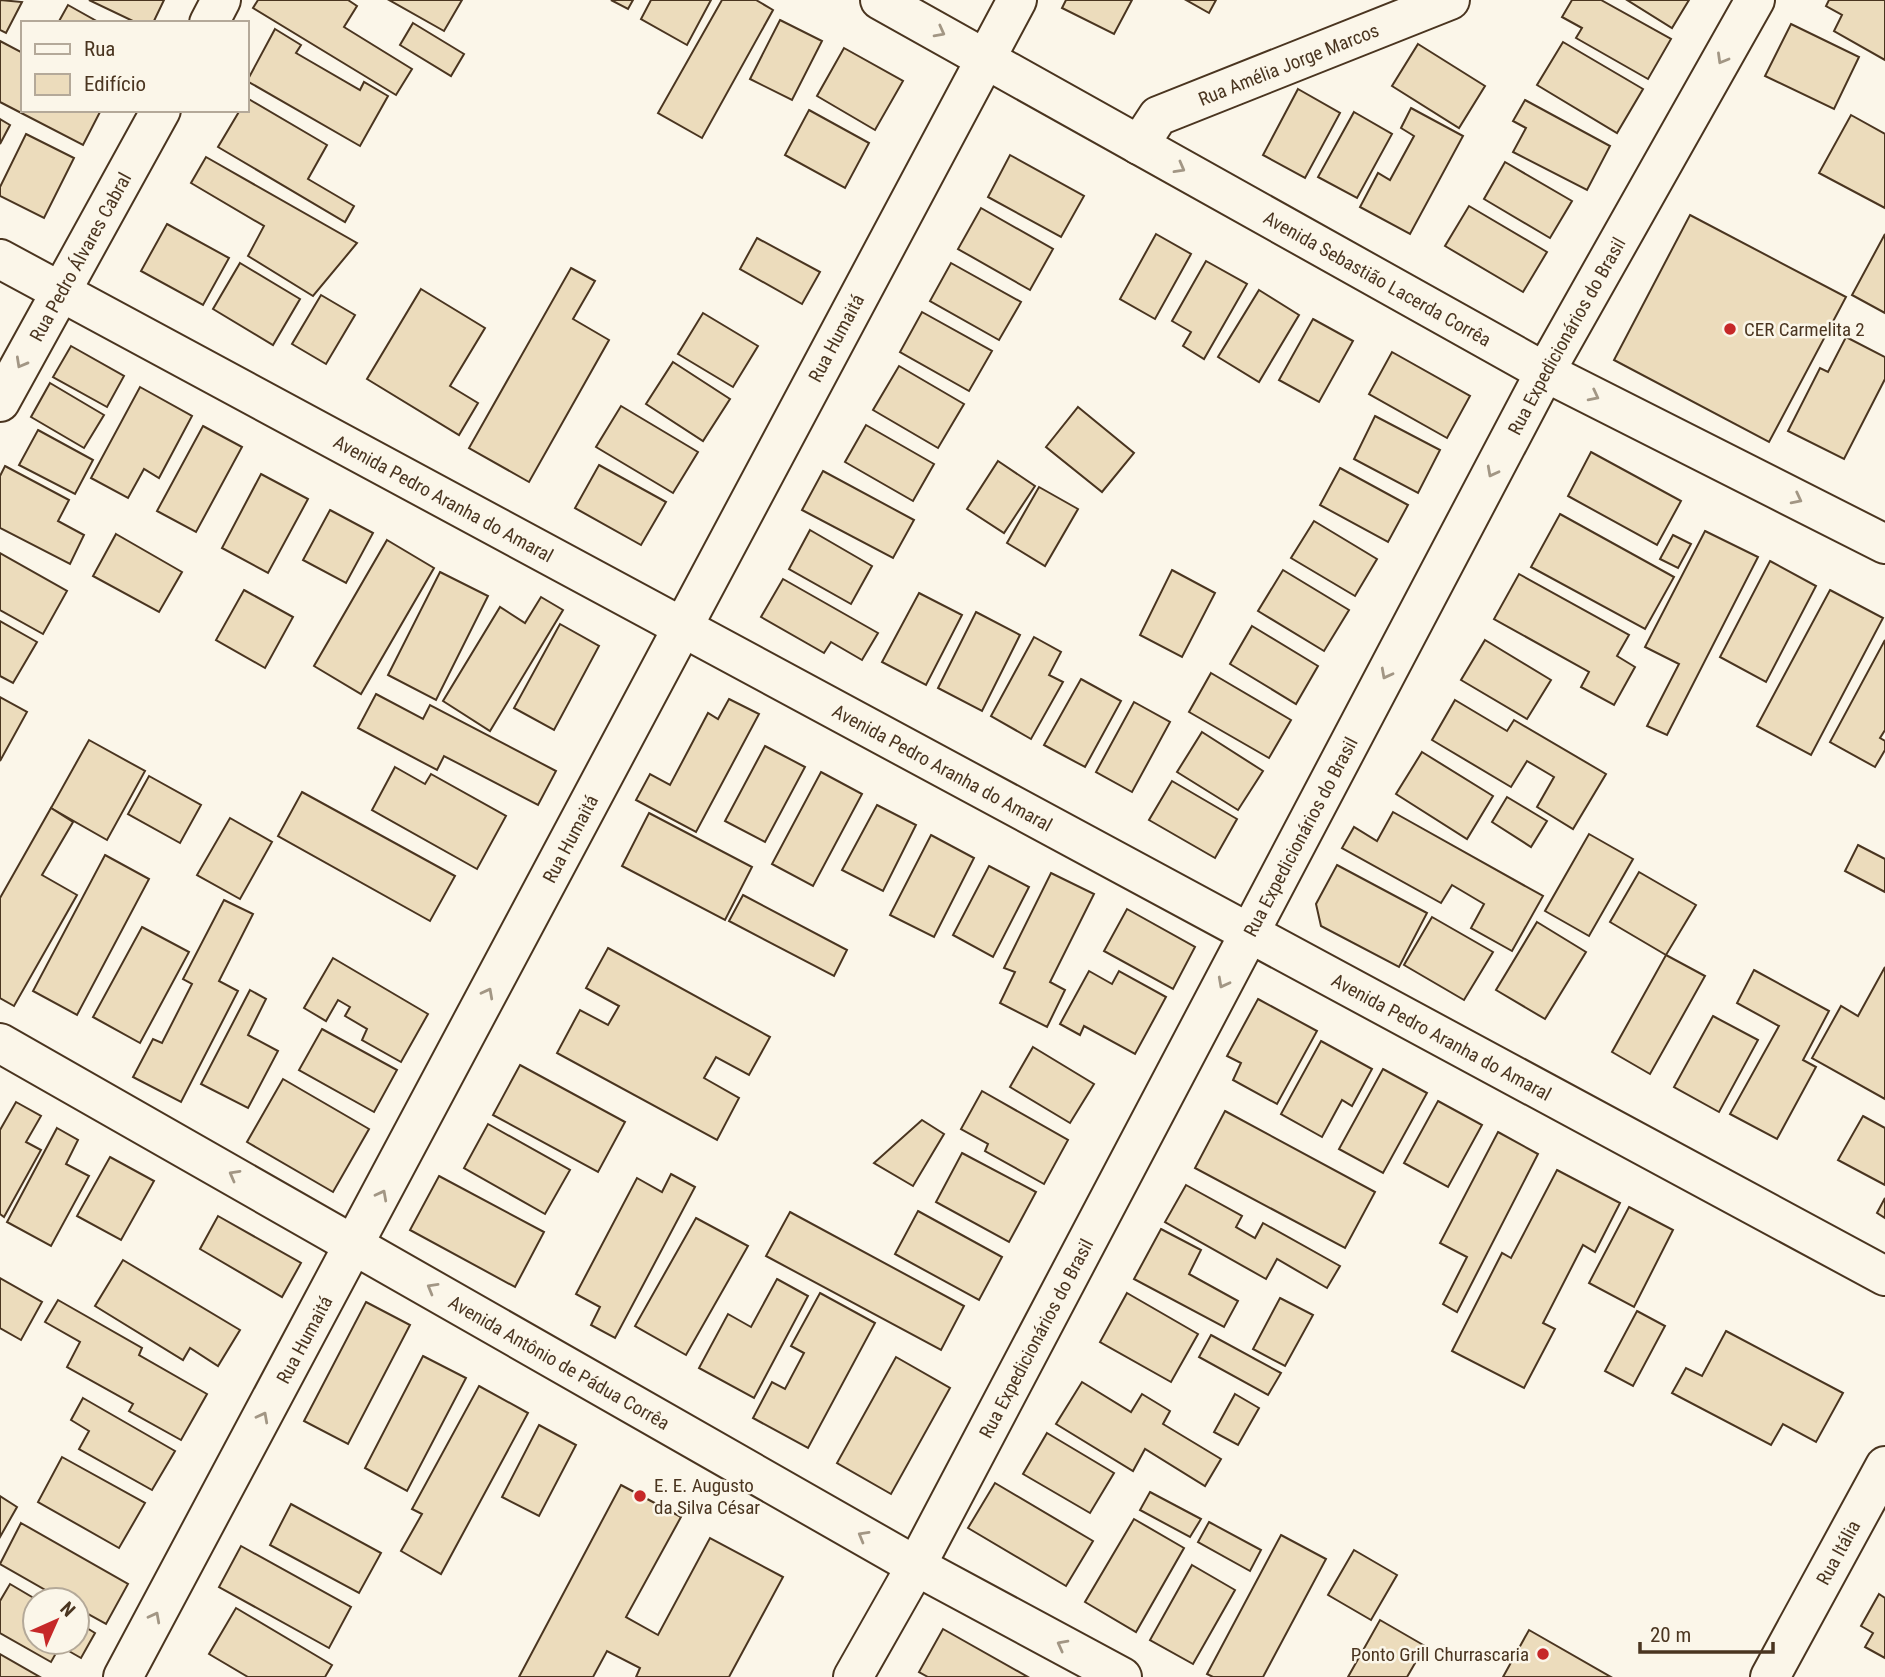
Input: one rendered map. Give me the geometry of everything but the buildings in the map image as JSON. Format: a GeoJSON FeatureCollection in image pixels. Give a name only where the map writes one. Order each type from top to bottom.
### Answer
{"type":"FeatureCollection","features":[{"type":"Feature","properties":{"kind":"street"},"geometry":{"type":"LineString","coordinates":[[210,21],[221,0]]}},
{"type":"Feature","properties":{"kind":"street","name":"Avenida Sebastião Lacerda Corrêa"},"geometry":{"type":"LineString","coordinates":[[880,0],[1545,372],[1885,544]]}},
{"type":"Feature","properties":{"kind":"street","name":"Rua Humaitá"},"geometry":{"type":"LineString","coordinates":[[122,1677],[357,1244],[680,627],[1017,0]]}},
{"type":"Feature","properties":{"kind":"street","name":"Rua Amélia Jorge Marcos"},"geometry":{"type":"LineString","coordinates":[[1139,145],[1158,116],[1450,0]]}},
{"type":"Feature","properties":{"kind":"street","name":"Rua Expedicionários do Brasil"},"geometry":{"type":"LineString","coordinates":[[853,1677],[916,1566],[1545,372],[1755,0]]}},
{"type":"Feature","properties":{"kind":"street","name":"Rua Pedro Álvares Cabral"},"geometry":{"type":"LineString","coordinates":[[0,402],[159,112]]}},
{"type":"Feature","properties":{"kind":"street","name":"Avenida Pedro Aranha do Amaral"},"geometry":{"type":"LineString","coordinates":[[0,259],[1885,1276]]}},
{"type":"Feature","properties":{"kind":"street","name":"Avenida Antônio de Pádua Corrêa"},"geometry":{"type":"LineString","coordinates":[[0,1043],[357,1244],[916,1566],[1122,1677]]}},
{"type":"Feature","properties":{"kind":"street","name":"Rua Itália"},"geometry":{"type":"LineString","coordinates":[[1770,1677],[1885,1466]]}},
{"type":"Feature","properties":{"kind":"place","name":"CER Carmelita 2"},"geometry":{"type":"Point","coordinates":[1730,329]}},
{"type":"Feature","properties":{"kind":"place","name":"E. E. Augusto da Silva César"},"geometry":{"type":"Point","coordinates":[640,1496]}},
{"type":"Feature","properties":{"kind":"place","name":"Ponto Grill Churrascaria"},"geometry":{"type":"Point","coordinates":[1543,1654]}}]}
